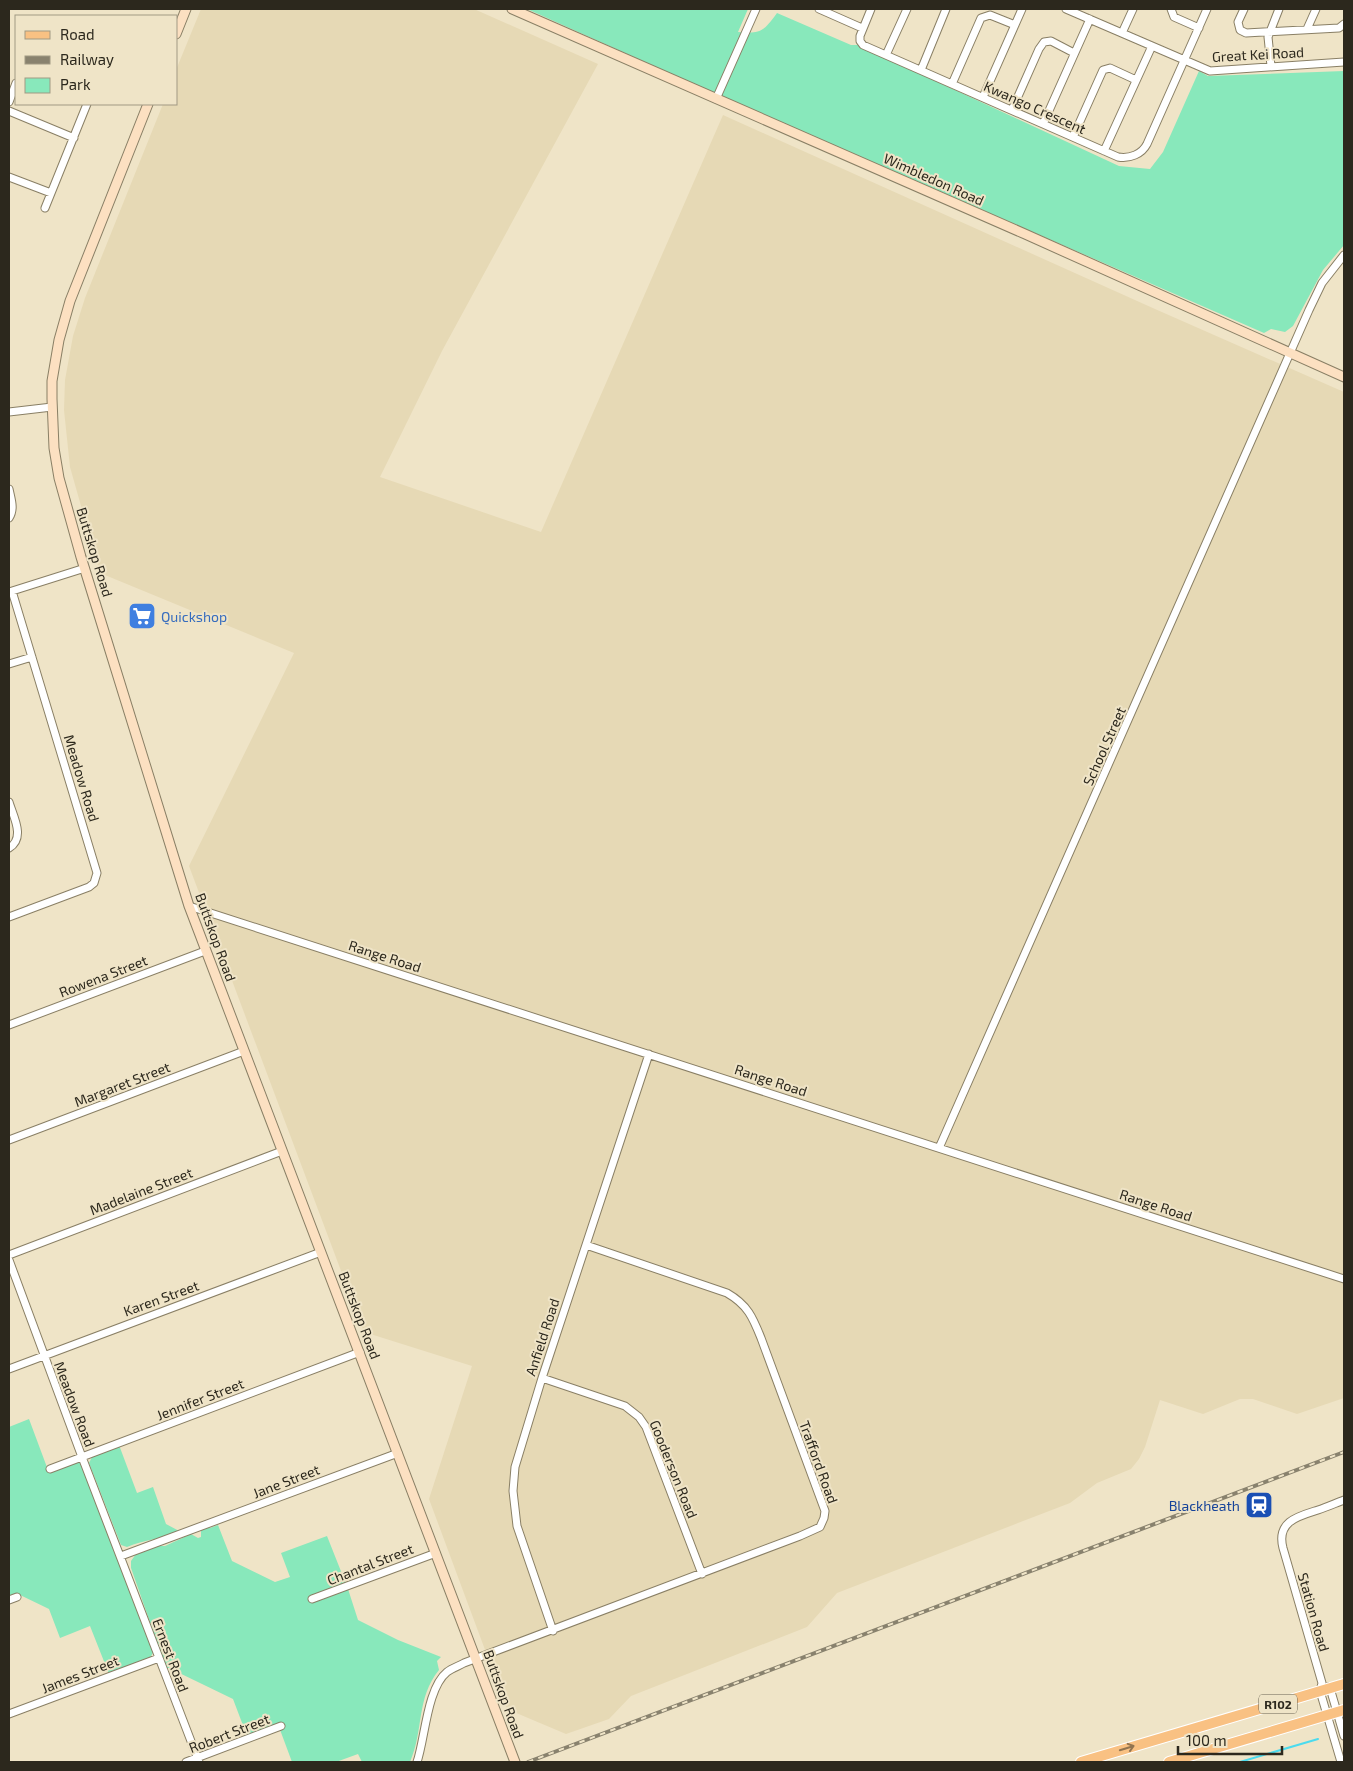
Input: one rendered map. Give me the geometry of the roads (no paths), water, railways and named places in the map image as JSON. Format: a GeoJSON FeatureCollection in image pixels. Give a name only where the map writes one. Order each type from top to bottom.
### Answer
{"type":"FeatureCollection","features":[{"type":"Feature","properties":{"kind":"main road","name":"R102"},"geometry":{"type":"LineString","coordinates":[[1081,1762],[1324,1688],[1344,1684]]}},
{"type":"Feature","properties":{"kind":"main road","name":"R102"},"geometry":{"type":"LineString","coordinates":[[1169,1762],[1336,1712]]}},
{"type":"Feature","properties":{"kind":"street"},"geometry":{"type":"LineString","coordinates":[[178,29],[186,9]]}},
{"type":"Feature","properties":{"kind":"street","name":"Wimbledon Road"},"geometry":{"type":"LineString","coordinates":[[512,9],[1025,234],[1344,377]]}},
{"type":"Feature","properties":{"kind":"street"},"geometry":{"type":"LineString","coordinates":[[716,100],[756,9]]}},
{"type":"Feature","properties":{"kind":"street"},"geometry":{"type":"LineString","coordinates":[[819,9],[862,28],[871,9]]}},
{"type":"Feature","properties":{"kind":"street"},"geometry":{"type":"LineString","coordinates":[[886,55],[907,9]]}},
{"type":"Feature","properties":{"kind":"street"},"geometry":{"type":"LineString","coordinates":[[921,70],[946,9]]}},
{"type":"Feature","properties":{"kind":"street"},"geometry":{"type":"LineString","coordinates":[[982,98],[1022,9]]}},
{"type":"Feature","properties":{"kind":"street","name":"Great Kei Road"},"geometry":{"type":"LineString","coordinates":[[1066,9],[1210,71],[1344,62]]}},
{"type":"Feature","properties":{"kind":"street"},"geometry":{"type":"LineString","coordinates":[[1122,33],[1133,9]]}},
{"type":"Feature","properties":{"kind":"street"},"geometry":{"type":"LineString","coordinates":[[1171,9],[1172,15],[1176,18],[1199,28]]}},
{"type":"Feature","properties":{"kind":"street","name":"Kwango Crescent"},"geometry":{"type":"LineString","coordinates":[[862,28],[860,41],[863,45],[1104,151],[1124,158],[1136,155],[1145,148],[1207,9]]}},
{"type":"Feature","properties":{"kind":"street"},"geometry":{"type":"LineString","coordinates":[[1244,9],[1238,22],[1240,30],[1246,33],[1339,28],[1344,24]]}},
{"type":"Feature","properties":{"kind":"street"},"geometry":{"type":"LineString","coordinates":[[1271,66],[1268,37],[1279,9]]}},
{"type":"Feature","properties":{"kind":"street"},"geometry":{"type":"LineString","coordinates":[[1307,29],[1316,9]]}},
{"type":"Feature","properties":{"kind":"street"},"geometry":{"type":"LineString","coordinates":[[952,84],[981,18],[993,15],[1014,25]]}},
{"type":"Feature","properties":{"kind":"street"},"geometry":{"type":"LineString","coordinates":[[1042,124],[1090,19]]}},
{"type":"Feature","properties":{"kind":"street"},"geometry":{"type":"LineString","coordinates":[[1012,110],[1039,49],[1044,42],[1051,41],[1074,53]]}},
{"type":"Feature","properties":{"kind":"street"},"geometry":{"type":"LineString","coordinates":[[1104,151],[1152,46]]}},
{"type":"Feature","properties":{"kind":"street"},"geometry":{"type":"LineString","coordinates":[[1073,137],[1103,70],[1110,68],[1136,80]]}},
{"type":"Feature","properties":{"kind":"street"},"geometry":{"type":"LineString","coordinates":[[9,102],[15,86]]}},
{"type":"Feature","properties":{"kind":"street"},"geometry":{"type":"LineString","coordinates":[[45,208],[87,105]]}},
{"type":"Feature","properties":{"kind":"street","name":"Buttskop Road"},"geometry":{"type":"LineString","coordinates":[[148,105],[70,301],[59,340],[55,362],[52,407],[54,448],[59,478],[189,906],[436,1552],[514,1762]]}},
{"type":"Feature","properties":{"kind":"street"},"geometry":{"type":"LineString","coordinates":[[9,112],[74,138]]}},
{"type":"Feature","properties":{"kind":"street"},"geometry":{"type":"LineString","coordinates":[[9,177],[51,193]]}},
{"type":"Feature","properties":{"kind":"street","name":"School Street"},"geometry":{"type":"LineString","coordinates":[[939,1148],[1318,290],[1328,274],[1344,255]]}},
{"type":"Feature","properties":{"kind":"street"},"geometry":{"type":"LineString","coordinates":[[9,412],[52,407]]}},
{"type":"Feature","properties":{"kind":"street"},"geometry":{"type":"LineString","coordinates":[[9,489],[12,504],[9,517]]}},
{"type":"Feature","properties":{"kind":"street"},"geometry":{"type":"LineString","coordinates":[[10,592],[85,568]]}},
{"type":"Feature","properties":{"kind":"street","name":"Meadow Road"},"geometry":{"type":"LineString","coordinates":[[9,917],[89,887],[94,883],[98,873],[32,657],[10,592]]}},
{"type":"Feature","properties":{"kind":"street"},"geometry":{"type":"LineString","coordinates":[[9,664],[32,657]]}},
{"type":"Feature","properties":{"kind":"street"},"geometry":{"type":"LineString","coordinates":[[9,802],[18,834],[14,844],[9,848]]}},
{"type":"Feature","properties":{"kind":"street","name":"Range Road"},"geometry":{"type":"LineString","coordinates":[[189,906],[1344,1279]]}},
{"type":"Feature","properties":{"kind":"street","name":"Rowena Street"},"geometry":{"type":"LineString","coordinates":[[9,1025],[205,951]]}},
{"type":"Feature","properties":{"kind":"street","name":"Margaret Street"},"geometry":{"type":"LineString","coordinates":[[9,1140],[244,1051]]}},
{"type":"Feature","properties":{"kind":"street","name":"Anfield Road"},"geometry":{"type":"LineString","coordinates":[[553,1631],[517,1526],[513,1491],[518,1454],[649,1054]]}},
{"type":"Feature","properties":{"kind":"street","name":"Madelaine Street"},"geometry":{"type":"LineString","coordinates":[[9,1255],[282,1150]]}},
{"type":"Feature","properties":{"kind":"street","name":"Trafford Road"},"geometry":{"type":"LineString","coordinates":[[416,1762],[431,1700],[439,1682],[449,1671],[820,1527],[824,1518],[825,1511],[762,1338],[752,1315],[740,1301],[727,1294],[586,1246]]}},
{"type":"Feature","properties":{"kind":"street","name":"Karen Street"},"geometry":{"type":"LineString","coordinates":[[9,1369],[322,1252]]}},
{"type":"Feature","properties":{"kind":"street","name":"Meadow Road"},"geometry":{"type":"LineString","coordinates":[[9,1260],[43,1355],[121,1556]]}},
{"type":"Feature","properties":{"kind":"street","name":"Jennifer Street"},"geometry":{"type":"LineString","coordinates":[[50,1469],[360,1352]]}},
{"type":"Feature","properties":{"kind":"street","name":"Gooderson Road"},"geometry":{"type":"LineString","coordinates":[[542,1378],[626,1406],[639,1417],[646,1427],[702,1574]]}},
{"type":"Feature","properties":{"kind":"street","name":"Jane Street"},"geometry":{"type":"LineString","coordinates":[[121,1556],[398,1453]]}},
{"type":"Feature","properties":{"kind":"street","name":"Station Road"},"geometry":{"type":"LineString","coordinates":[[1324,1688],[1282,1548],[1282,1534],[1286,1525],[1292,1519],[1344,1500]]}},
{"type":"Feature","properties":{"kind":"street","name":"Chantal Street"},"geometry":{"type":"LineString","coordinates":[[312,1599],[436,1552]]}},
{"type":"Feature","properties":{"kind":"street","name":"Ernest Road"},"geometry":{"type":"LineString","coordinates":[[121,1556],[198,1760]]}},
{"type":"Feature","properties":{"kind":"street"},"geometry":{"type":"LineString","coordinates":[[9,1600],[17,1597]]}},
{"type":"Feature","properties":{"kind":"street","name":"James Street"},"geometry":{"type":"LineString","coordinates":[[9,1714],[159,1658]]}},
{"type":"Feature","properties":{"kind":"street"},"geometry":{"type":"LineString","coordinates":[[1324,1688],[1336,1712],[1344,1736]]}},
{"type":"Feature","properties":{"kind":"street"},"geometry":{"type":"LineString","coordinates":[[1324,1688],[1336,1712],[1341,1762]]}},
{"type":"Feature","properties":{"kind":"street","name":"Robert Street"},"geometry":{"type":"LineString","coordinates":[[186,1762],[198,1760],[281,1726]]}},
{"type":"Feature","properties":{"kind":"waterway"},"geometry":{"type":"LineString","coordinates":[[1240,1762],[1318,1739]]}},
{"type":"Feature","properties":{"kind":"railway"},"geometry":{"type":"LineString","coordinates":[[528,1762],[1344,1452]]}},
{"type":"Feature","properties":{"kind":"place","name":"Quickshop"},"geometry":{"type":"Point","coordinates":[142,616]}},
{"type":"Feature","properties":{"kind":"place","name":"Blackheath"},"geometry":{"type":"Point","coordinates":[1259,1505]}}]}
